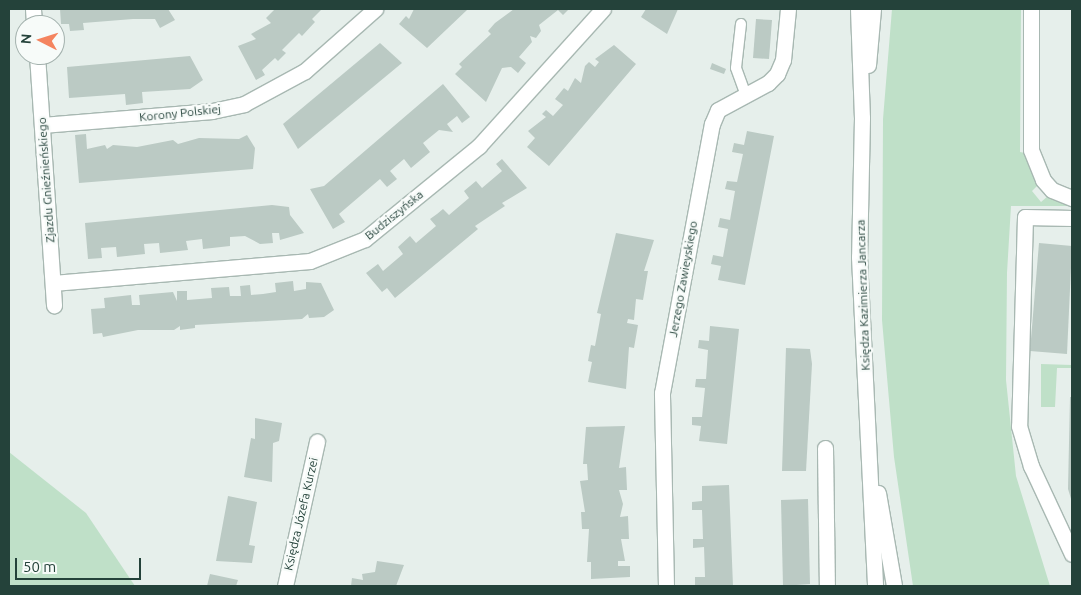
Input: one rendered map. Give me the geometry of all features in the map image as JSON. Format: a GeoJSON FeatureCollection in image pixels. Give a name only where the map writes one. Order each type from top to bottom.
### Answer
{"type":"FeatureCollection","features":[{"type":"Feature","properties":{"kind":"street","name":"Korony Polskiej"},"geometry":{"type":"LineString","coordinates":[[42,124],[212,111],[244,104],[305,71],[375,9]]}},
{"type":"Feature","properties":{"kind":"street","name":"Budziszyńska"},"geometry":{"type":"LineString","coordinates":[[54,284],[310,261],[365,239],[485,141],[603,9]]}},
{"type":"Feature","properties":{"kind":"street","name":"Jerzego Zawieyskiego"},"geometry":{"type":"LineString","coordinates":[[666,586],[662,393],[712,124],[718,110],[746,95],[776,74],[782,60],[788,9]]}},
{"type":"Feature","properties":{"kind":"street","name":"Księdza Kazimierza Jancarza"},"geometry":{"type":"LineString","coordinates":[[858,9],[862,118],[859,258],[872,472],[875,586]]}},
{"type":"Feature","properties":{"kind":"street","name":"Księdza Kazimierza Jancarza"},"geometry":{"type":"LineString","coordinates":[[862,118],[874,9]]}},
{"type":"Feature","properties":{"kind":"street"},"geometry":{"type":"LineString","coordinates":[[1032,9],[1031,150],[1043,180],[1052,190],[1072,198]]}},
{"type":"Feature","properties":{"kind":"street","name":"Zjazdu Gnieźnieńskiego"},"geometry":{"type":"LineString","coordinates":[[38,65],[54,305]]}},
{"type":"Feature","properties":{"kind":"street"},"geometry":{"type":"LineString","coordinates":[[1072,218],[1025,217],[1018,426],[1031,466],[1072,554]]}},
{"type":"Feature","properties":{"kind":"street","name":"Księdza Józefa Kurzei"},"geometry":{"type":"LineString","coordinates":[[284,586],[318,442]]}},
{"type":"Feature","properties":{"kind":"street"},"geometry":{"type":"LineString","coordinates":[[825,448],[827,586]]}},
{"type":"Feature","properties":{"kind":"street","name":"Księdza Kazimierza Jancarza"},"geometry":{"type":"LineString","coordinates":[[872,472],[894,586]]}},
{"type":"Feature","properties":{"kind":"lane"},"geometry":{"type":"LineString","coordinates":[[741,24],[736,68],[746,95]]}},
{"type":"Feature","properties":{"kind":"green space"},"geometry":{"type":"Polygon","coordinates":[[[892,9],[1021,9],[1020,152],[1025,153],[1039,184],[1032,191],[1041,202],[1048,196],[1072,206],[1011,206],[1007,273],[1006,380],[1016,476],[1050,586],[913,586],[894,457],[882,320],[883,119],[892,9]]]}},
{"type":"Feature","properties":{"kind":"green space"},"geometry":{"type":"Polygon","coordinates":[[[1041,364],[1072,365],[1072,368],[1057,368],[1055,407],[1041,407],[1041,364]]]}},
{"type":"Feature","properties":{"kind":"green space"},"geometry":{"type":"Polygon","coordinates":[[[9,452],[86,513],[135,586],[9,586],[9,452]]]}},
{"type":"Feature","properties":{"kind":"building"},"geometry":{"type":"Polygon","coordinates":[[[60,9],[168,9],[175,20],[160,28],[155,19],[83,23],[84,30],[70,31],[69,24],[65,24],[65,15],[60,15],[60,9]]]}},
{"type":"Feature","properties":{"kind":"building"},"geometry":{"type":"Polygon","coordinates":[[[275,9],[322,9],[312,19],[315,22],[302,36],[299,33],[282,50],[286,53],[278,61],[275,58],[262,70],[265,75],[256,80],[238,46],[256,39],[251,34],[271,23],[266,18],[275,9]]]}},
{"type":"Feature","properties":{"kind":"building"},"geometry":{"type":"Polygon","coordinates":[[[414,9],[467,10],[427,48],[399,24],[406,16],[409,19],[414,9]]]}},
{"type":"Feature","properties":{"kind":"building"},"geometry":{"type":"Polygon","coordinates":[[[514,9],[569,9],[563,15],[558,10],[539,25],[541,31],[536,38],[530,36],[532,42],[519,57],[526,63],[518,73],[511,67],[502,68],[486,102],[455,74],[462,67],[459,64],[491,34],[488,31],[495,23],[514,9]]]}},
{"type":"Feature","properties":{"kind":"building"},"geometry":{"type":"Polygon","coordinates":[[[646,9],[678,9],[667,34],[641,17],[646,9]]]}},
{"type":"Feature","properties":{"kind":"building"},"geometry":{"type":"Polygon","coordinates":[[[756,19],[772,20],[769,59],[753,58],[756,19]]]}},
{"type":"Feature","properties":{"kind":"building"},"geometry":{"type":"Polygon","coordinates":[[[380,43],[402,63],[298,149],[283,124],[380,43]]]}},
{"type":"Feature","properties":{"kind":"building"},"geometry":{"type":"Polygon","coordinates":[[[614,45],[636,64],[549,166],[527,147],[535,138],[528,131],[546,117],[542,114],[546,110],[553,116],[563,105],[555,99],[564,88],[568,91],[575,78],[581,83],[585,66],[589,62],[595,67],[599,62],[595,59],[614,45]]]}},
{"type":"Feature","properties":{"kind":"building"},"geometry":{"type":"Polygon","coordinates":[[[190,56],[203,80],[190,89],[142,92],[143,103],[126,105],[125,94],[69,98],[67,67],[190,56]]]}},
{"type":"Feature","properties":{"kind":"building"},"geometry":{"type":"Polygon","coordinates":[[[712,63],[726,69],[724,74],[710,69],[712,63]]]}},
{"type":"Feature","properties":{"kind":"building"},"geometry":{"type":"Polygon","coordinates":[[[443,84],[470,117],[462,123],[457,116],[447,124],[453,132],[439,130],[423,143],[430,152],[411,168],[404,159],[390,171],[397,179],[387,187],[380,179],[339,214],[345,222],[333,229],[310,189],[324,186],[443,84]]]}},
{"type":"Feature","properties":{"kind":"building"},"geometry":{"type":"Polygon","coordinates":[[[747,131],[774,136],[745,285],[718,280],[721,266],[711,264],[713,255],[723,257],[728,229],[718,227],[720,218],[730,220],[735,191],[725,189],[727,181],[737,182],[743,154],[732,152],[734,143],[744,145],[747,131]]]}},
{"type":"Feature","properties":{"kind":"building"},"geometry":{"type":"Polygon","coordinates":[[[86,134],[87,149],[105,145],[107,149],[113,145],[137,147],[173,140],[178,144],[199,138],[239,139],[247,135],[255,148],[253,169],[79,183],[75,135],[86,134]]]}},
{"type":"Feature","properties":{"kind":"building"},"geometry":{"type":"Polygon","coordinates":[[[502,159],[527,188],[502,203],[505,206],[475,226],[478,229],[395,298],[387,288],[382,292],[366,273],[378,264],[383,271],[403,254],[398,247],[410,236],[416,243],[436,226],[430,219],[443,209],[449,215],[469,198],[464,191],[476,181],[482,188],[502,171],[496,164],[502,159]]]}},
{"type":"Feature","properties":{"kind":"building"},"geometry":{"type":"Polygon","coordinates":[[[272,205],[289,207],[290,215],[304,233],[280,240],[279,233],[272,233],[273,243],[260,244],[245,236],[230,237],[230,246],[203,249],[202,239],[186,241],[188,250],[160,253],[159,243],[144,244],[145,254],[117,257],[116,247],[101,248],[102,258],[88,259],[85,223],[272,205]]]}},
{"type":"Feature","properties":{"kind":"building"},"geometry":{"type":"Polygon","coordinates":[[[616,233],[654,240],[644,271],[648,271],[643,300],[636,299],[634,320],[628,319],[627,323],[638,325],[634,348],[629,347],[626,389],[588,382],[592,362],[588,361],[591,345],[595,346],[601,314],[597,313],[616,233]]]}},
{"type":"Feature","properties":{"kind":"building"},"geometry":{"type":"Polygon","coordinates":[[[1039,243],[1072,246],[1067,354],[1030,351],[1039,243]]]}},
{"type":"Feature","properties":{"kind":"building"},"geometry":{"type":"Polygon","coordinates":[[[293,281],[294,291],[306,289],[306,282],[321,283],[334,310],[324,317],[309,318],[308,314],[302,319],[195,325],[195,328],[180,330],[180,326],[174,330],[138,330],[103,337],[102,333],[93,334],[91,309],[105,308],[104,298],[131,295],[132,305],[140,305],[139,295],[173,292],[177,301],[177,291],[187,291],[187,300],[212,298],[211,288],[229,287],[230,296],[241,296],[240,286],[250,285],[251,295],[263,294],[276,292],[275,283],[293,281]]]}},
{"type":"Feature","properties":{"kind":"building"},"geometry":{"type":"Polygon","coordinates":[[[710,326],[739,329],[727,444],[699,441],[701,426],[692,425],[692,417],[702,417],[705,388],[695,387],[696,379],[706,379],[708,350],[698,348],[699,340],[709,341],[710,326]]]}},
{"type":"Feature","properties":{"kind":"building"},"geometry":{"type":"Polygon","coordinates":[[[786,348],[810,349],[812,364],[806,471],[782,471],[786,348]]]}},
{"type":"Feature","properties":{"kind":"building"},"geometry":{"type":"Polygon","coordinates":[[[1070,397],[1072,397],[1072,502],[1068,489],[1070,397]]]}},
{"type":"Feature","properties":{"kind":"building"},"geometry":{"type":"Polygon","coordinates":[[[255,418],[282,423],[279,441],[273,443],[272,482],[244,477],[251,438],[255,439],[255,418]]]}},
{"type":"Feature","properties":{"kind":"building"},"geometry":{"type":"Polygon","coordinates":[[[625,426],[619,468],[626,467],[627,490],[619,490],[623,504],[620,517],[628,516],[629,539],[621,539],[625,561],[618,561],[618,566],[630,566],[630,577],[591,579],[591,562],[587,562],[589,529],[582,529],[581,512],[585,512],[580,481],[588,480],[587,464],[583,464],[586,427],[625,426]]]}},
{"type":"Feature","properties":{"kind":"building"},"geometry":{"type":"Polygon","coordinates":[[[729,485],[733,586],[695,586],[695,577],[705,577],[704,547],[693,548],[693,539],[703,539],[702,510],[692,510],[692,502],[702,501],[702,486],[729,485]]]}},
{"type":"Feature","properties":{"kind":"building"},"geometry":{"type":"Polygon","coordinates":[[[228,496],[257,502],[249,545],[255,546],[252,563],[216,561],[228,496]]]}},
{"type":"Feature","properties":{"kind":"building"},"geometry":{"type":"Polygon","coordinates":[[[808,499],[810,584],[783,586],[781,500],[808,499]]]}},
{"type":"Feature","properties":{"kind":"building"},"geometry":{"type":"Polygon","coordinates":[[[377,561],[404,565],[396,586],[351,586],[352,578],[363,580],[362,574],[375,572],[377,561]]]}},
{"type":"Feature","properties":{"kind":"building"},"geometry":{"type":"Polygon","coordinates":[[[210,574],[238,580],[236,586],[207,586],[210,574]]]}}]}
